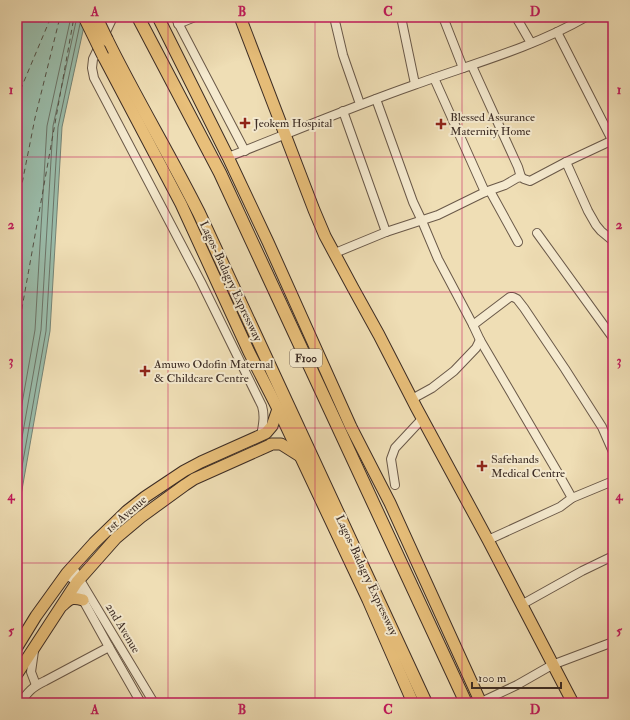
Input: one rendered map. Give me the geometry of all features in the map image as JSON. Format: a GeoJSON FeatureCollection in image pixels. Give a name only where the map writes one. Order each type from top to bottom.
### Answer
{"type":"FeatureCollection","features":[{"type":"Feature","properties":{"kind":"highway","name":"Lagos-Badagry Expressway"},"geometry":{"type":"LineString","coordinates":[[96,17],[125,77],[199,213],[426,703]]}},
{"type":"Feature","properties":{"kind":"highway","name":"F100"},"geometry":{"type":"LineString","coordinates":[[138,17],[150,42],[200,132],[220,173],[466,703]]}},
{"type":"Feature","properties":{"kind":"main road","name":"Lagos-Badagry Expressway"},"geometry":{"type":"LineString","coordinates":[[84,17],[181,204],[249,352],[278,409],[368,600],[413,703]]}},
{"type":"Feature","properties":{"kind":"main road"},"geometry":{"type":"LineString","coordinates":[[158,17],[228,157],[351,427],[390,503],[481,703]]}},
{"type":"Feature","properties":{"kind":"main road"},"geometry":{"type":"LineString","coordinates":[[240,17],[325,236],[488,540],[573,703]]}},
{"type":"Feature","properties":{"kind":"main road","name":"1st Avenue"},"geometry":{"type":"LineString","coordinates":[[17,647],[36,616],[69,570],[127,510],[169,480],[191,467],[269,431],[278,409]]}},
{"type":"Feature","properties":{"kind":"main road","name":"1st Avenue"},"geometry":{"type":"LineString","coordinates":[[17,674],[79,580],[116,538],[164,499],[194,479],[271,444],[281,444],[300,456]]}},
{"type":"Feature","properties":{"kind":"main road"},"geometry":{"type":"LineString","coordinates":[[63,605],[69,599],[77,598],[82,600]]}},
{"type":"Feature","properties":{"kind":"street"},"geometry":{"type":"LineString","coordinates":[[113,17],[93,59],[92,68],[94,78],[201,282],[262,406],[264,416],[261,436]]}},
{"type":"Feature","properties":{"kind":"street"},"geometry":{"type":"LineString","coordinates":[[195,17],[177,21],[245,150]]}},
{"type":"Feature","properties":{"kind":"street"},"geometry":{"type":"LineString","coordinates":[[334,17],[343,55],[360,104]]}},
{"type":"Feature","properties":{"kind":"street"},"geometry":{"type":"LineString","coordinates":[[401,17],[415,84]]}},
{"type":"Feature","properties":{"kind":"street"},"geometry":{"type":"LineString","coordinates":[[443,17],[463,68]]}},
{"type":"Feature","properties":{"kind":"street"},"geometry":{"type":"LineString","coordinates":[[516,17],[531,43]]}},
{"type":"Feature","properties":{"kind":"street"},"geometry":{"type":"LineString","coordinates":[[228,157],[360,104],[415,84],[472,66],[531,43],[586,17]]}},
{"type":"Feature","properties":{"kind":"street"},"geometry":{"type":"LineString","coordinates":[[472,66],[518,167],[521,177],[524,180],[530,181],[613,140],[557,32]]}},
{"type":"Feature","properties":{"kind":"street"},"geometry":{"type":"LineString","coordinates":[[434,78],[487,192],[518,242]]}},
{"type":"Feature","properties":{"kind":"street"},"geometry":{"type":"LineString","coordinates":[[376,98],[413,202],[438,259],[480,340],[572,498]]}},
{"type":"Feature","properties":{"kind":"street"},"geometry":{"type":"LineString","coordinates":[[343,111],[386,232]]}},
{"type":"Feature","properties":{"kind":"street"},"geometry":{"type":"LineString","coordinates":[[566,162],[596,225],[613,241]]}},
{"type":"Feature","properties":{"kind":"street"},"geometry":{"type":"LineString","coordinates":[[335,253],[386,232],[438,215],[521,177]]}},
{"type":"Feature","properties":{"kind":"street"},"geometry":{"type":"LineString","coordinates":[[538,233],[613,338]]}},
{"type":"Feature","properties":{"kind":"street"},"geometry":{"type":"LineString","coordinates":[[473,325],[510,297],[517,299],[538,328],[602,427],[613,452]]}},
{"type":"Feature","properties":{"kind":"street"},"geometry":{"type":"LineString","coordinates":[[412,399],[432,388],[454,371],[476,348],[480,340]]}},
{"type":"Feature","properties":{"kind":"street"},"geometry":{"type":"LineString","coordinates":[[395,484],[391,459],[395,448],[422,419]]}},
{"type":"Feature","properties":{"kind":"street"},"geometry":{"type":"LineString","coordinates":[[488,540],[560,506],[572,498],[613,481]]}},
{"type":"Feature","properties":{"kind":"street"},"geometry":{"type":"LineString","coordinates":[[521,605],[582,571],[613,556]]}},
{"type":"Feature","properties":{"kind":"street","name":"2nd Avenue"},"geometry":{"type":"LineString","coordinates":[[69,570],[71,578],[80,580],[154,703]]}},
{"type":"Feature","properties":{"kind":"street","name":"2nd Avenue"},"geometry":{"type":"LineString","coordinates":[[79,580],[77,590],[82,600],[141,703]]}},
{"type":"Feature","properties":{"kind":"street"},"geometry":{"type":"LineString","coordinates":[[481,703],[552,665],[613,642]]}},
{"type":"Feature","properties":{"kind":"street"},"geometry":{"type":"LineString","coordinates":[[20,703],[29,691],[36,685],[108,647]]}},
{"type":"Feature","properties":{"kind":"street"},"geometry":{"type":"LineString","coordinates":[[34,648],[31,672],[36,685]]}},
{"type":"Feature","properties":{"kind":"water"},"geometry":{"type":"Polygon","coordinates":[[[17,17],[86,17],[62,127],[50,331],[17,518],[17,17]]]}},
{"type":"Feature","properties":{"kind":"ferry route"},"geometry":{"type":"LineString","coordinates":[[17,98],[51,17]]}},
{"type":"Feature","properties":{"kind":"ferry route"},"geometry":{"type":"LineString","coordinates":[[17,209],[35,118],[60,17]]}},
{"type":"Feature","properties":{"kind":"ferry route"},"geometry":{"type":"LineString","coordinates":[[17,336],[74,17]]}},
{"type":"Feature","properties":{"kind":"place","name":"Jeokem Hospital"},"geometry":{"type":"Point","coordinates":[245,123]}},
{"type":"Feature","properties":{"kind":"place","name":"Blessed Assurance Maternity Home"},"geometry":{"type":"Point","coordinates":[441,124]}},
{"type":"Feature","properties":{"kind":"place","name":"Amuwo Odofin Maternal & Childcare Centre"},"geometry":{"type":"Point","coordinates":[145,371]}},
{"type":"Feature","properties":{"kind":"place","name":"Safehands Medical Centre"},"geometry":{"type":"Point","coordinates":[482,466]}}]}
